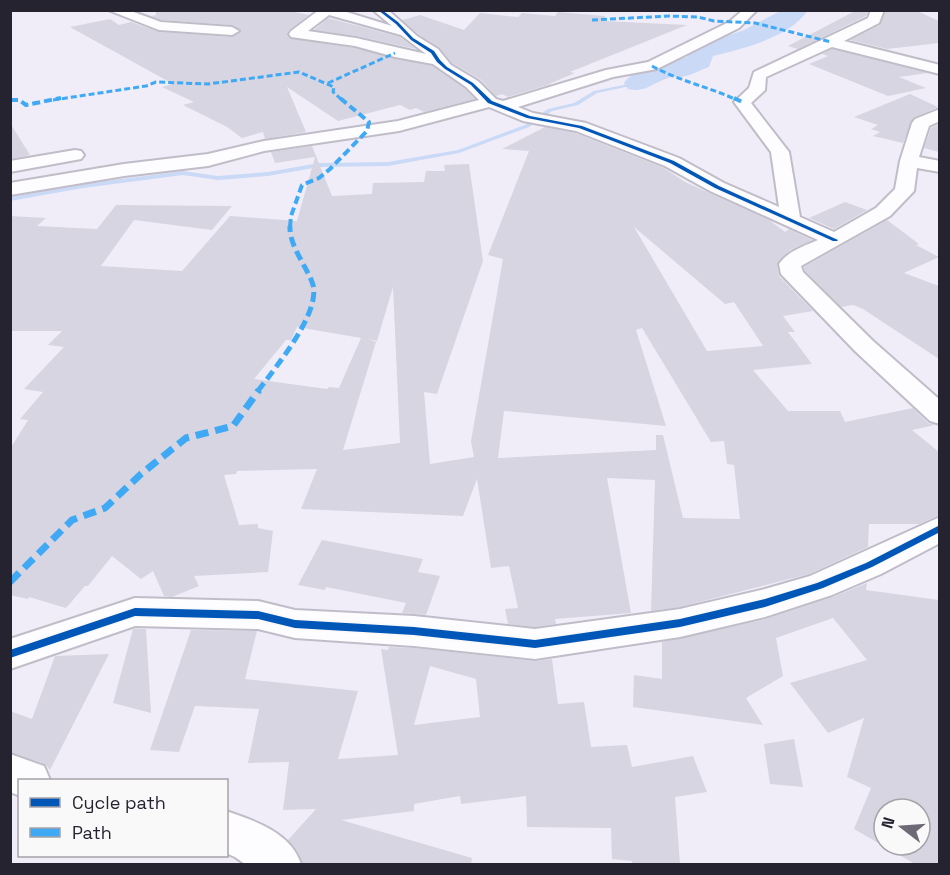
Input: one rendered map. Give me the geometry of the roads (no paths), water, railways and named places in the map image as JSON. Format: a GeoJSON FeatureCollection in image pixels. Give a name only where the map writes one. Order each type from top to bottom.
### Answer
{"type":"FeatureCollection","features":[{"type":"Feature","properties":{"kind":"street"},"geometry":{"type":"LineString","coordinates":[[119,12],[139,10]]}},
{"type":"Feature","properties":{"kind":"street"},"geometry":{"type":"LineString","coordinates":[[379,10],[397,23],[406,34],[433,52],[438,61]]}},
{"type":"Feature","properties":{"kind":"street"},"geometry":{"type":"LineString","coordinates":[[10,189],[124,170],[207,160],[264,146],[399,126],[495,105],[611,74],[642,69],[670,58],[682,49],[702,42],[734,25],[751,10]]}},
{"type":"Feature","properties":{"kind":"street"},"geometry":{"type":"LineString","coordinates":[[791,222],[780,152],[742,102],[757,90],[759,75],[794,61],[802,54],[874,20],[879,10]]}},
{"type":"Feature","properties":{"kind":"street"},"geometry":{"type":"LineString","coordinates":[[406,34],[326,11],[297,34],[356,42],[395,53],[438,61],[472,84],[495,105],[529,117],[580,128],[672,162],[717,187],[791,222],[836,240]]}},
{"type":"Feature","properties":{"kind":"street"},"geometry":{"type":"LineString","coordinates":[[119,12],[168,28],[232,31]]}},
{"type":"Feature","properties":{"kind":"street"},"geometry":{"type":"LineString","coordinates":[[831,42],[939,70]]}},
{"type":"Feature","properties":{"kind":"street"},"geometry":{"type":"LineString","coordinates":[[939,114],[921,123],[909,161],[904,191],[884,212],[836,240],[798,257],[790,264],[792,274],[864,346],[939,415]]}},
{"type":"Feature","properties":{"kind":"street"},"geometry":{"type":"LineString","coordinates":[[10,166],[75,155]]}},
{"type":"Feature","properties":{"kind":"street"},"geometry":{"type":"LineString","coordinates":[[909,161],[939,167]]}},
{"type":"Feature","properties":{"kind":"street"},"geometry":{"type":"LineString","coordinates":[[10,654],[135,612],[258,615],[296,624],[414,631],[535,644],[546,643],[680,623],[765,603],[820,586],[869,565],[939,528]]}},
{"type":"Feature","properties":{"kind":"street"},"geometry":{"type":"LineString","coordinates":[[10,773],[27,779]]}},
{"type":"Feature","properties":{"kind":"street"},"geometry":{"type":"LineString","coordinates":[[228,833],[249,840],[279,864]]}},
{"type":"Feature","properties":{"kind":"waterway"},"geometry":{"type":"LineString","coordinates":[[638,83],[666,68],[678,70],[700,61],[700,52],[739,41],[763,31],[797,10]]}},
{"type":"Feature","properties":{"kind":"waterway"},"geometry":{"type":"LineString","coordinates":[[10,199],[83,186],[183,173],[218,178],[268,174],[319,165],[388,164],[459,151],[527,126],[550,110],[576,104],[596,92],[638,83]]}}]}
